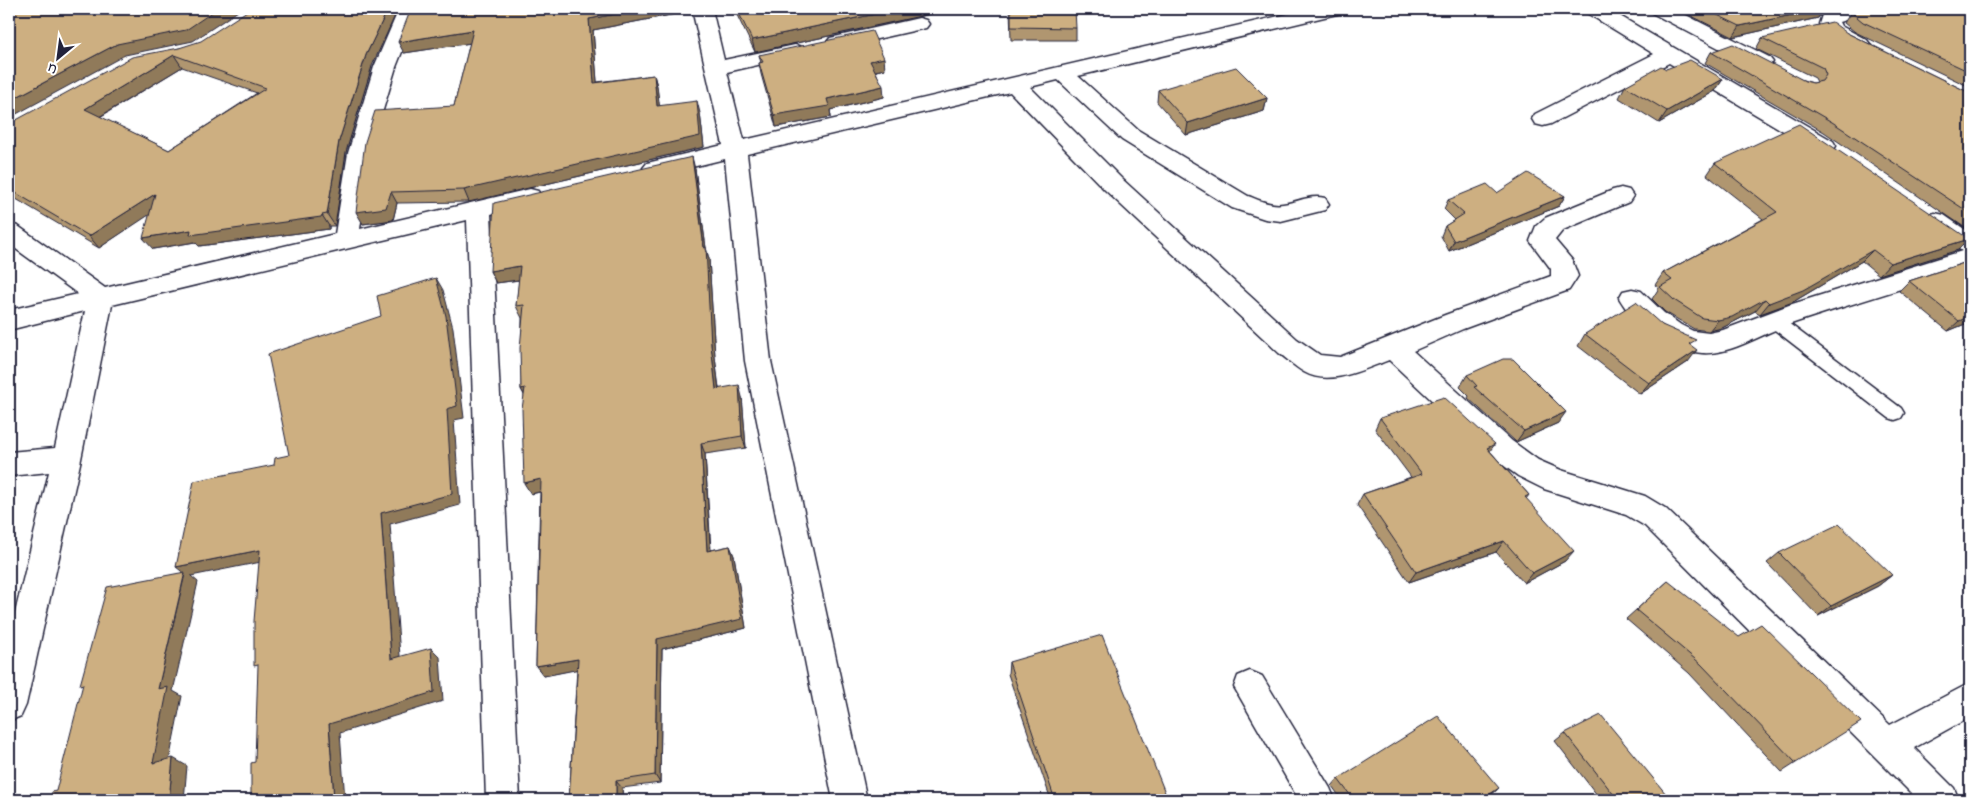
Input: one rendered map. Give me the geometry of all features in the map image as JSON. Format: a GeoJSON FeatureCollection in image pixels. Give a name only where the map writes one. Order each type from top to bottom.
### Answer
{"type":"FeatureCollection","features":[{"type":"Feature","properties":{"kind":"street"},"geometry":{"type":"LineString","coordinates":[[346,240],[359,153],[385,67],[408,9]]}},
{"type":"Feature","properties":{"kind":"street"},"geometry":{"type":"LineString","coordinates":[[702,9],[735,149],[758,361],[850,800]]}},
{"type":"Feature","properties":{"kind":"street"},"geometry":{"type":"LineString","coordinates":[[631,174],[1062,73],[1266,16],[1334,9]]}},
{"type":"Feature","properties":{"kind":"street"},"geometry":{"type":"LineString","coordinates":[[1594,9],[1839,155]]}},
{"type":"Feature","properties":{"kind":"street"},"geometry":{"type":"LineString","coordinates":[[1659,9],[1781,72]]}},
{"type":"Feature","properties":{"kind":"street"},"geometry":{"type":"LineString","coordinates":[[1861,9],[1836,15],[1820,26],[1873,50]]}},
{"type":"Feature","properties":{"kind":"street"},"geometry":{"type":"LineString","coordinates":[[716,68],[919,24]]}},
{"type":"Feature","properties":{"kind":"street"},"geometry":{"type":"LineString","coordinates":[[1731,46],[1758,40]]}},
{"type":"Feature","properties":{"kind":"street"},"geometry":{"type":"LineString","coordinates":[[1543,119],[1670,54]]}},
{"type":"Feature","properties":{"kind":"street"},"geometry":{"type":"LineString","coordinates":[[1062,73],[1130,135],[1240,202],[1265,211],[1281,213],[1317,204]]}},
{"type":"Feature","properties":{"kind":"street"},"geometry":{"type":"LineString","coordinates":[[1014,84],[1113,184],[1288,346],[1314,365],[1341,367],[1393,348],[1454,322],[1560,283],[1565,276],[1563,266],[1542,241],[1545,232],[1554,224],[1621,196]]}},
{"type":"Feature","properties":{"kind":"street"},"geometry":{"type":"LineString","coordinates":[[9,320],[555,191]]}},
{"type":"Feature","properties":{"kind":"street"},"geometry":{"type":"LineString","coordinates":[[1918,208],[1970,245]]}},
{"type":"Feature","properties":{"kind":"street"},"geometry":{"type":"LineString","coordinates":[[479,209],[503,800]]}},
{"type":"Feature","properties":{"kind":"street"},"geometry":{"type":"LineString","coordinates":[[9,232],[100,298]]}},
{"type":"Feature","properties":{"kind":"street"},"geometry":{"type":"LineString","coordinates":[[1632,298],[1652,319],[1670,332],[1703,343],[1721,340],[1773,320],[1970,258]]}},
{"type":"Feature","properties":{"kind":"street"},"geometry":{"type":"LineString","coordinates":[[9,698],[67,459],[100,298]]}},
{"type":"Feature","properties":{"kind":"street"},"geometry":{"type":"LineString","coordinates":[[1393,348],[1502,449],[1528,468],[1554,480],[1634,505],[1655,517],[1942,800]]}},
{"type":"Feature","properties":{"kind":"street"},"geometry":{"type":"LineString","coordinates":[[9,464],[67,459]]}},
{"type":"Feature","properties":{"kind":"street"},"geometry":{"type":"LineString","coordinates":[[1250,687],[1318,800]]}},
{"type":"Feature","properties":{"kind":"street"},"geometry":{"type":"LineString","coordinates":[[1887,745],[1970,699]]}},
{"type":"Feature","properties":{"kind":"lane"},"geometry":{"type":"LineString","coordinates":[[1773,320],[1895,413]]}},
{"type":"Feature","properties":{"kind":"building"},"geometry":{"type":"Polygon","coordinates":[[[9,9],[217,9],[186,30],[117,44],[9,101],[9,9]]]}},
{"type":"Feature","properties":{"kind":"building"},"geometry":{"type":"Polygon","coordinates":[[[250,9],[388,9],[366,55],[339,141],[327,214],[321,217],[190,235],[191,230],[143,238],[155,194],[89,236],[9,189],[9,124],[132,57],[179,48],[201,41],[250,9]],[[174,55],[85,109],[169,150],[266,88],[174,55]]]}},
{"type":"Feature","properties":{"kind":"building"},"geometry":{"type":"Polygon","coordinates":[[[411,9],[642,9],[589,19],[594,83],[654,75],[657,106],[697,101],[700,136],[464,190],[391,192],[386,208],[356,212],[365,142],[375,111],[454,106],[473,30],[398,42],[411,9]]]}},
{"type":"Feature","properties":{"kind":"building"},"geometry":{"type":"Polygon","coordinates":[[[737,9],[899,9],[752,40],[737,9]]]}},
{"type":"Feature","properties":{"kind":"building"},"geometry":{"type":"Polygon","coordinates":[[[1011,9],[1075,9],[1076,28],[1011,27],[1011,9]]]}},
{"type":"Feature","properties":{"kind":"building"},"geometry":{"type":"Polygon","coordinates":[[[1705,9],[1820,9],[1740,26],[1705,9]]]}},
{"type":"Feature","properties":{"kind":"building"},"geometry":{"type":"Polygon","coordinates":[[[1862,9],[1970,10],[1970,72],[1863,22],[1851,12],[1862,9]]]}},
{"type":"Feature","properties":{"kind":"building"},"geometry":{"type":"Polygon","coordinates":[[[1832,22],[1847,33],[1970,93],[1970,213],[1832,122],[1711,52],[1733,44],[1805,81],[1813,83],[1822,81],[1826,75],[1823,68],[1762,38],[1832,22]]]}},
{"type":"Feature","properties":{"kind":"building"},"geometry":{"type":"Polygon","coordinates":[[[872,31],[884,58],[870,61],[883,86],[827,99],[829,106],[774,115],[759,63],[763,62],[759,55],[872,31]]]}},
{"type":"Feature","properties":{"kind":"building"},"geometry":{"type":"Polygon","coordinates":[[[1690,60],[1723,79],[1667,111],[1625,86],[1661,66],[1666,69],[1690,60]]]}},
{"type":"Feature","properties":{"kind":"building"},"geometry":{"type":"Polygon","coordinates":[[[1236,67],[1267,98],[1188,123],[1158,90],[1236,67]]]}},
{"type":"Feature","properties":{"kind":"building"},"geometry":{"type":"Polygon","coordinates":[[[1799,124],[1969,239],[1890,263],[1873,250],[1803,290],[1769,303],[1765,299],[1732,317],[1718,320],[1702,318],[1674,300],[1660,287],[1672,280],[1663,273],[1777,212],[1715,163],[1799,124]]]}},
{"type":"Feature","properties":{"kind":"building"},"geometry":{"type":"Polygon","coordinates":[[[692,157],[704,248],[706,247],[711,345],[716,389],[739,385],[742,436],[701,443],[707,551],[730,546],[742,619],[657,639],[655,775],[616,781],[616,800],[569,800],[578,659],[536,666],[541,479],[524,483],[522,409],[525,388],[521,389],[520,348],[524,305],[516,306],[520,266],[490,271],[494,203],[692,157]]]}},
{"type":"Feature","properties":{"kind":"building"},"geometry":{"type":"Polygon","coordinates":[[[1528,173],[1565,196],[1454,241],[1445,226],[1464,214],[1448,200],[1487,184],[1497,193],[1528,173]]]}},
{"type":"Feature","properties":{"kind":"building"},"geometry":{"type":"Polygon","coordinates":[[[1970,261],[1970,316],[1959,321],[1909,281],[1970,261]]]}},
{"type":"Feature","properties":{"kind":"building"},"geometry":{"type":"Polygon","coordinates":[[[436,278],[446,316],[457,406],[447,409],[452,494],[381,513],[391,659],[431,648],[434,692],[329,724],[334,800],[251,800],[251,763],[255,762],[258,665],[254,666],[254,621],[260,550],[176,567],[194,481],[274,465],[275,458],[289,455],[268,354],[381,316],[377,296],[436,278]]]}},
{"type":"Feature","properties":{"kind":"building"},"geometry":{"type":"Polygon","coordinates":[[[1636,302],[1662,325],[1696,340],[1689,344],[1697,350],[1649,383],[1585,334],[1636,302]]]}},
{"type":"Feature","properties":{"kind":"building"},"geometry":{"type":"Polygon","coordinates":[[[1503,359],[1513,359],[1566,412],[1524,431],[1474,387],[1477,386],[1467,375],[1503,359]]]}},
{"type":"Feature","properties":{"kind":"building"},"geometry":{"type":"Polygon","coordinates":[[[1444,397],[1495,444],[1487,448],[1529,495],[1525,497],[1574,551],[1532,573],[1504,541],[1416,572],[1363,494],[1422,474],[1380,418],[1444,397]]]}},
{"type":"Feature","properties":{"kind":"building"},"geometry":{"type":"Polygon","coordinates":[[[1839,524],[1892,575],[1831,606],[1779,553],[1839,524]]]}},
{"type":"Feature","properties":{"kind":"building"},"geometry":{"type":"Polygon","coordinates":[[[185,572],[158,689],[168,687],[153,763],[173,758],[169,800],[50,800],[52,792],[56,791],[83,684],[80,685],[107,587],[185,572]]]}},
{"type":"Feature","properties":{"kind":"building"},"geometry":{"type":"Polygon","coordinates":[[[1668,581],[1739,637],[1761,624],[1861,722],[1796,763],[1701,664],[1636,610],[1668,581]]]}},
{"type":"Feature","properties":{"kind":"building"},"geometry":{"type":"Polygon","coordinates":[[[1102,635],[1168,800],[1055,800],[1009,662],[1102,635]]]}},
{"type":"Feature","properties":{"kind":"building"},"geometry":{"type":"Polygon","coordinates":[[[1601,715],[1671,800],[1618,800],[1565,733],[1601,715]]]}},
{"type":"Feature","properties":{"kind":"building"},"geometry":{"type":"Polygon","coordinates":[[[1438,716],[1499,788],[1481,800],[1354,800],[1338,779],[1438,716]]]}}]}
